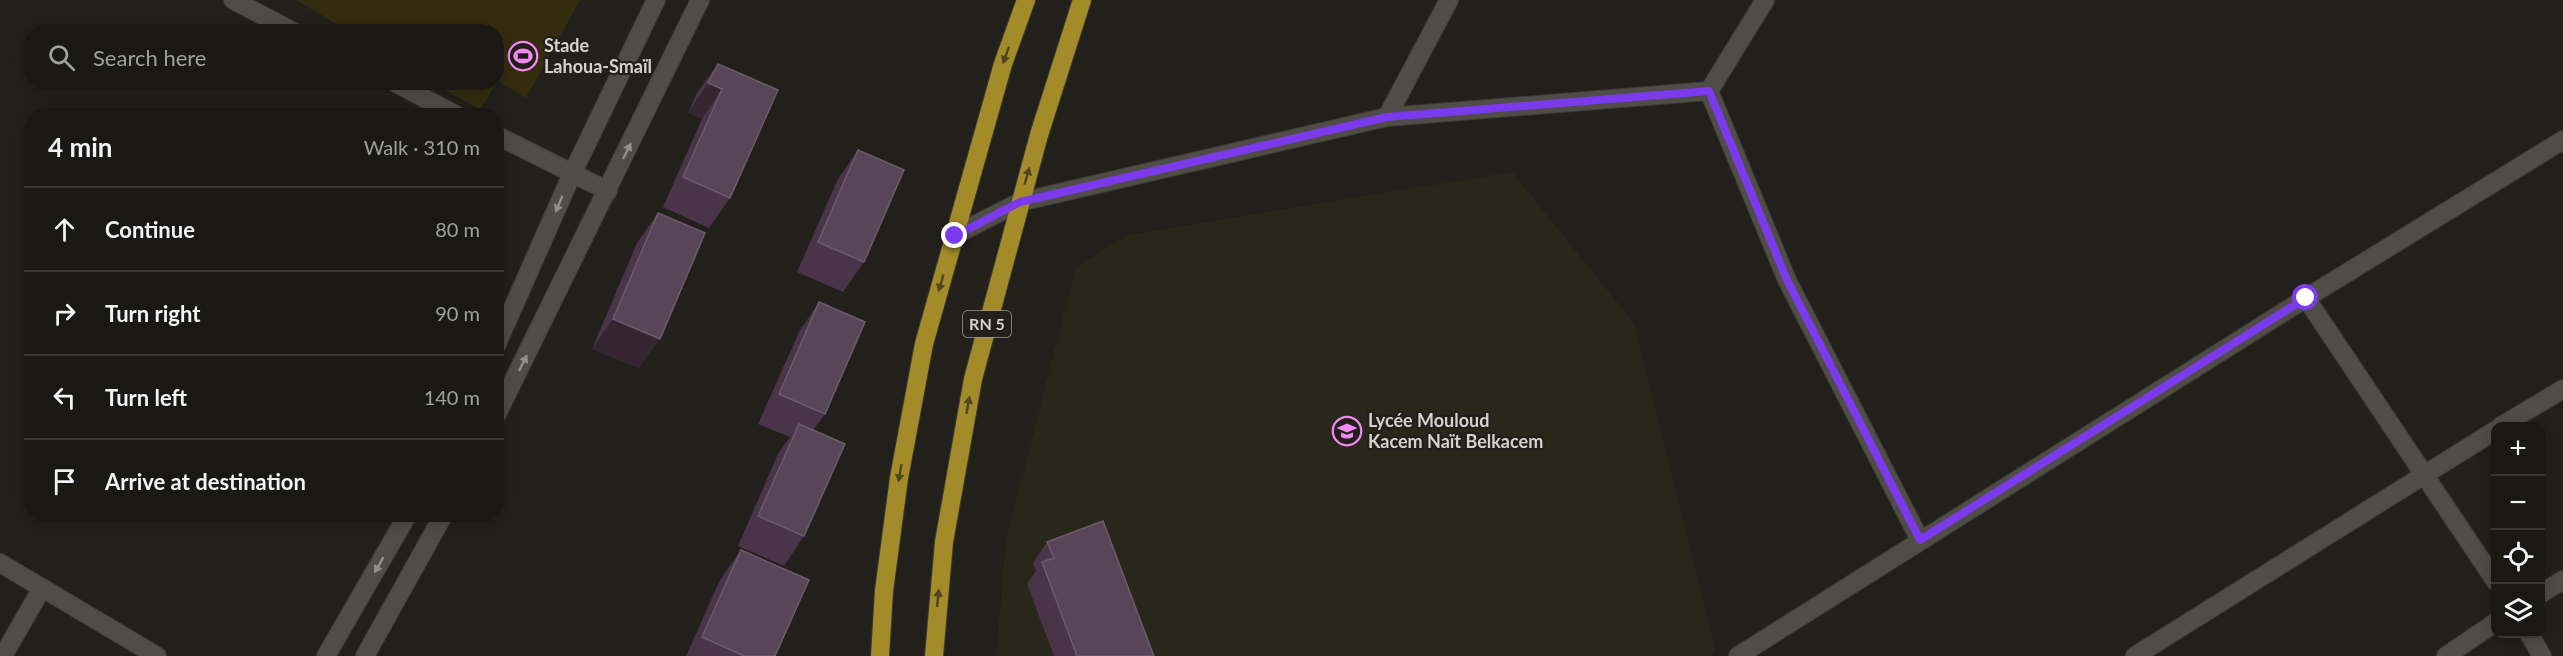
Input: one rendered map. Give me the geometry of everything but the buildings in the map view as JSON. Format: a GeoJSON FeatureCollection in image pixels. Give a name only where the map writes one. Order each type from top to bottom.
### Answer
{"type":"FeatureCollection","features":[{"type":"Feature","properties":{"kind":"highway"},"geometry":{"type":"LineString","coordinates":[[880,656],[884,591],[899,478],[924,344],[1003,64],[1026,0]]}},
{"type":"Feature","properties":{"kind":"highway","name":"RN 5"},"geometry":{"type":"LineString","coordinates":[[934,656],[944,542],[972,378],[1020,202],[1082,0]]}},
{"type":"Feature","properties":{"kind":"street"},"geometry":{"type":"LineString","coordinates":[[233,0],[279,24]]}},
{"type":"Feature","properties":{"kind":"street"},"geometry":{"type":"LineString","coordinates":[[504,328],[572,174],[656,0]]}},
{"type":"Feature","properties":{"kind":"street"},"geometry":{"type":"LineString","coordinates":[[504,400],[700,0]]}},
{"type":"Feature","properties":{"kind":"street"},"geometry":{"type":"LineString","coordinates":[[1387,117],[1449,0]]}},
{"type":"Feature","properties":{"kind":"street"},"geometry":{"type":"LineString","coordinates":[[1709,91],[1765,0]]}},
{"type":"Feature","properties":{"kind":"street"},"geometry":{"type":"LineString","coordinates":[[409,90],[443,108]]}},
{"type":"Feature","properties":{"kind":"street"},"geometry":{"type":"LineString","coordinates":[[955,236],[1020,202],[1387,117],[1709,91]]}},
{"type":"Feature","properties":{"kind":"street"},"geometry":{"type":"LineString","coordinates":[[1709,91],[1787,280],[1920,540]]}},
{"type":"Feature","properties":{"kind":"street"},"geometry":{"type":"LineString","coordinates":[[504,139],[608,191]]}},
{"type":"Feature","properties":{"kind":"street"},"geometry":{"type":"LineString","coordinates":[[1738,656],[2306,298],[2563,140]]}},
{"type":"Feature","properties":{"kind":"street"},"geometry":{"type":"LineString","coordinates":[[2306,298],[2491,575]]}},
{"type":"Feature","properties":{"kind":"street"},"geometry":{"type":"LineString","coordinates":[[2508,422],[2563,389]]}},
{"type":"Feature","properties":{"kind":"street"},"geometry":{"type":"LineString","coordinates":[[2135,656],[2491,433]]}},
{"type":"Feature","properties":{"kind":"street"},"geometry":{"type":"LineString","coordinates":[[326,656],[403,522]]}},
{"type":"Feature","properties":{"kind":"street"},"geometry":{"type":"LineString","coordinates":[[365,656],[440,522]]}},
{"type":"Feature","properties":{"kind":"street"},"geometry":{"type":"LineString","coordinates":[[0,563],[157,656]]}},
{"type":"Feature","properties":{"kind":"street"},"geometry":{"type":"LineString","coordinates":[[2545,591],[2563,580]]}},
{"type":"Feature","properties":{"kind":"street"},"geometry":{"type":"LineString","coordinates":[[3,656],[42,588]]}},
{"type":"Feature","properties":{"kind":"street"},"geometry":{"type":"LineString","coordinates":[[2445,656],[2491,625]]}},
{"type":"Feature","properties":{"kind":"street"},"geometry":{"type":"LineString","coordinates":[[2532,638],[2542,656]]}},
{"type":"Feature","properties":{"kind":"shaded area","name":"Stade Lahoua-Smaïl"},"geometry":{"type":"Polygon","coordinates":[[[296,0],[580,0],[526,98],[504,85],[504,24],[336,24],[296,0]]]}},
{"type":"Feature","properties":{"kind":"shaded area","name":"Stade Lahoua-Smaïl"},"geometry":{"type":"Polygon","coordinates":[[[445,90],[492,90],[481,108],[477,108],[445,90]]]}},
{"type":"Feature","properties":{"kind":"shaded area","name":"Lycée Mouloud Kacem Naït Belkacem"},"geometry":{"type":"Polygon","coordinates":[[[1512,172],[1634,323],[1716,652],[1710,656],[996,656],[1006,539],[1076,267],[1128,235],[1512,172]]]}},
{"type":"Feature","properties":{"kind":"place","name":"Stade Lahoua-Smaïl"},"geometry":{"type":"Point","coordinates":[523,56]}},
{"type":"Feature","properties":{"kind":"place","name":"Lycée Mouloud Kacem Naït Belkacem"},"geometry":{"type":"Point","coordinates":[1347,431]}},
{"type":"Feature","properties":{"kind":"route"},"geometry":{"type":"LineString","coordinates":[[955,236],[1020,202],[1387,117],[1709,91],[1787,280],[1920,540],[2306,298]]}}]}
